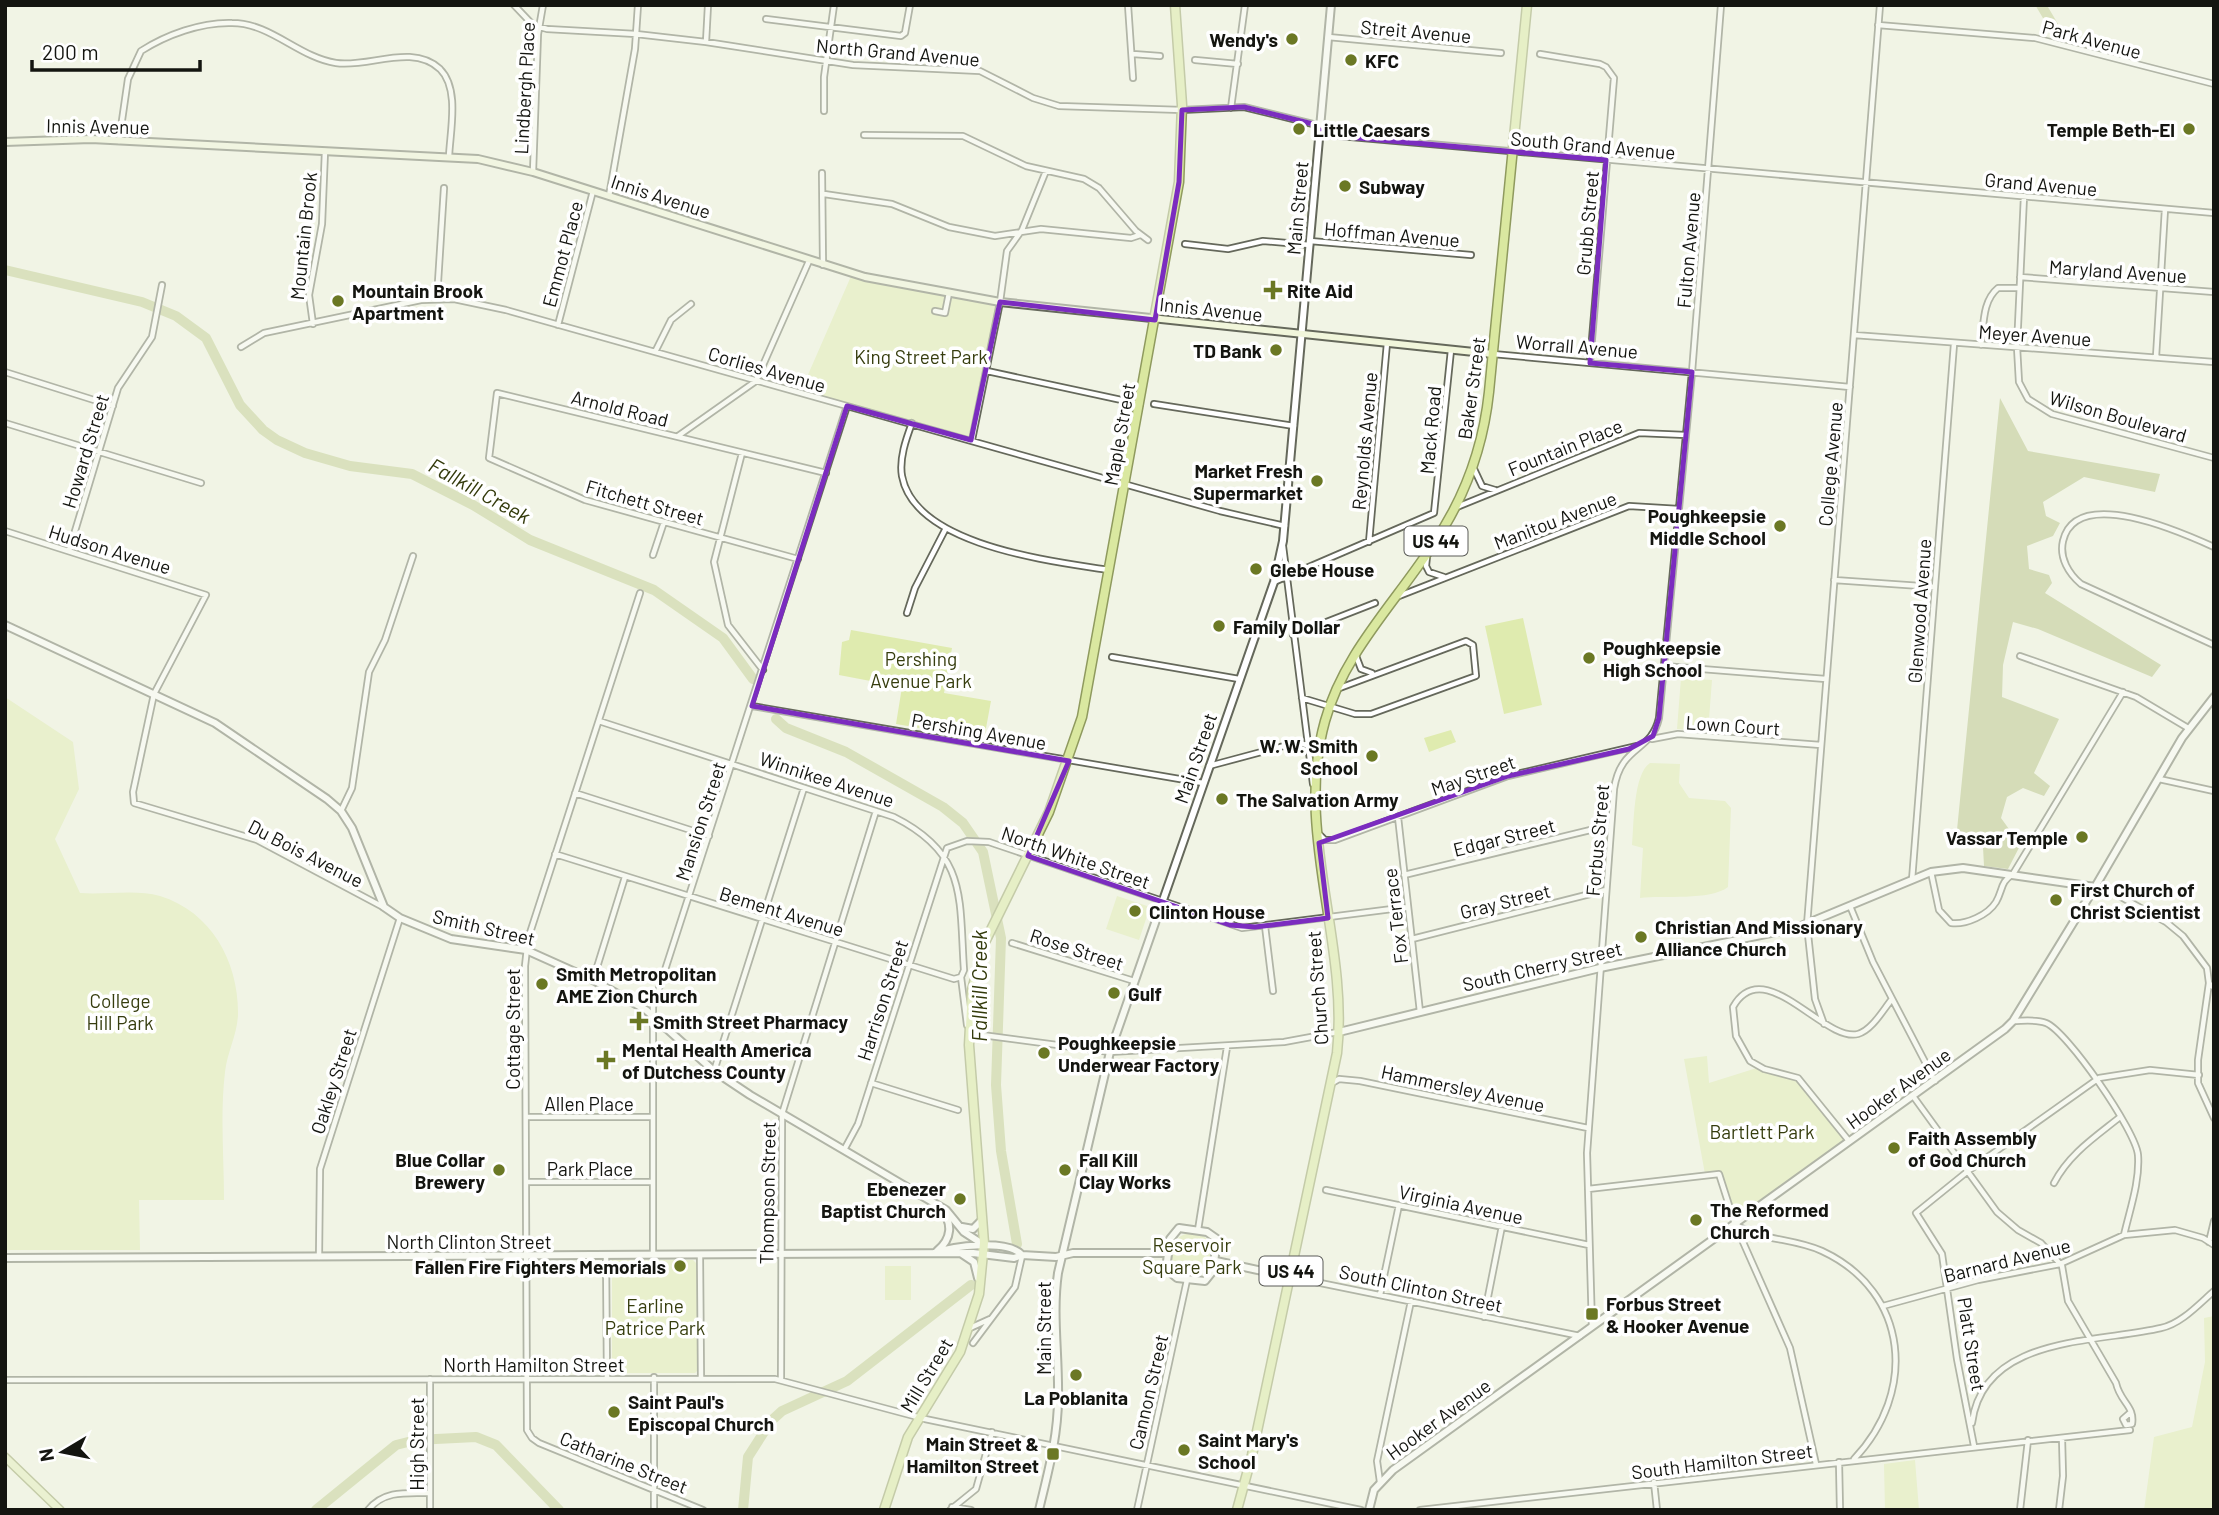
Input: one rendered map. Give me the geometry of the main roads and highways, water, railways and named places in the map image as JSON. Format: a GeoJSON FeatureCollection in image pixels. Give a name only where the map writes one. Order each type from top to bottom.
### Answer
{"type":"FeatureCollection","features":[{"type":"Feature","properties":{"kind":"highway","name":"Maple Street"},"geometry":{"type":"LineString","coordinates":[[1001,908],[1028,856],[1069,761],[1089,687],[1179,182],[1182,110],[1175,5]]}},
{"type":"Feature","properties":{"kind":"highway","name":"Baker Street"},"geometry":{"type":"LineString","coordinates":[[1315,796],[1319,749],[1336,689],[1357,651],[1429,551],[1455,508],[1475,461],[1487,412],[1527,5]]}},
{"type":"Feature","properties":{"kind":"highway","name":"Church Street"},"geometry":{"type":"LineString","coordinates":[[1237,1510],[1332,1083],[1339,1032],[1315,796]]}},
{"type":"Feature","properties":{"kind":"highway","name":"Winnikee Avenue"},"geometry":{"type":"LineString","coordinates":[[984,1249],[969,1042],[970,1009],[979,960],[1001,908]]}},
{"type":"Feature","properties":{"kind":"highway","name":"Mill Street"},"geometry":{"type":"LineString","coordinates":[[884,1510],[904,1447],[918,1417],[955,1361],[970,1329],[979,1294],[984,1249]]}},
{"type":"Feature","properties":{"kind":"main road","name":"Innis Avenue"},"geometry":{"type":"LineString","coordinates":[[5,142],[65,139],[119,141],[449,157],[505,163],[823,266],[865,277],[1000,302],[1301,335]]}},
{"type":"Feature","properties":{"kind":"main road","name":"Worrall Avenue"},"geometry":{"type":"LineString","coordinates":[[1301,335],[1493,354]]}},
{"type":"Feature","properties":{"kind":"main road"},"geometry":{"type":"LineString","coordinates":[[5,1457],[60,1510]]}},
{"type":"Feature","properties":{"kind":"waterway"},"geometry":{"type":"LineString","coordinates":[[2041,5],[2057,32]]}},
{"type":"Feature","properties":{"kind":"waterway","name":"Fallkill Creek"},"geometry":{"type":"LineString","coordinates":[[5,270],[142,302],[176,316],[206,338],[240,405],[263,430],[277,440],[305,453],[350,466],[412,474],[473,505],[530,540],[654,590],[723,638],[753,679]]}},
{"type":"Feature","properties":{"kind":"waterway","name":"Fallkill Creek"},"geometry":{"type":"LineString","coordinates":[[776,719],[786,728],[846,752],[943,807],[963,823],[983,852],[1001,938],[996,1085],[1001,1151],[1017,1244]]}},
{"type":"Feature","properties":{"kind":"waterway","name":"Fallkill Creek"},"geometry":{"type":"LineString","coordinates":[[743,1510],[748,1457],[771,1421],[782,1411],[847,1381],[971,1285]]}},
{"type":"Feature","properties":{"kind":"waterway","name":"Fallkill Creek"},"geometry":{"type":"LineString","coordinates":[[316,1510],[396,1445],[416,1440],[476,1437],[496,1445],[559,1510]]}},
{"type":"Feature","properties":{"kind":"place","name":"Wendy's"},"geometry":{"type":"Point","coordinates":[1292,39]}},
{"type":"Feature","properties":{"kind":"place","name":"KFC"},"geometry":{"type":"Point","coordinates":[1351,60]}},
{"type":"Feature","properties":{"kind":"place","name":"Little Caesars"},"geometry":{"type":"Point","coordinates":[1299,129]}},
{"type":"Feature","properties":{"kind":"place","name":"Temple Beth-El"},"geometry":{"type":"Point","coordinates":[2189,129]}},
{"type":"Feature","properties":{"kind":"place","name":"Subway"},"geometry":{"type":"Point","coordinates":[1345,186]}},
{"type":"Feature","properties":{"kind":"place","name":"Rite Aid"},"geometry":{"type":"Point","coordinates":[1273,290]}},
{"type":"Feature","properties":{"kind":"place","name":"Mountain Brook Apartment"},"geometry":{"type":"Point","coordinates":[338,301]}},
{"type":"Feature","properties":{"kind":"place","name":"TD Bank"},"geometry":{"type":"Point","coordinates":[1276,350]}},
{"type":"Feature","properties":{"kind":"place","name":"Market Fresh Supermarket"},"geometry":{"type":"Point","coordinates":[1317,481]}},
{"type":"Feature","properties":{"kind":"place","name":"Poughkeepsie Middle School"},"geometry":{"type":"Point","coordinates":[1780,526]}},
{"type":"Feature","properties":{"kind":"place","name":"Glebe House"},"geometry":{"type":"Point","coordinates":[1256,569]}},
{"type":"Feature","properties":{"kind":"place","name":"Family Dollar"},"geometry":{"type":"Point","coordinates":[1219,626]}},
{"type":"Feature","properties":{"kind":"place","name":"Poughkeepsie High School"},"geometry":{"type":"Point","coordinates":[1589,658]}},
{"type":"Feature","properties":{"kind":"place","name":"W. W. Smith School"},"geometry":{"type":"Point","coordinates":[1372,756]}},
{"type":"Feature","properties":{"kind":"place","name":"The Salvation Army"},"geometry":{"type":"Point","coordinates":[1222,799]}},
{"type":"Feature","properties":{"kind":"place","name":"Vassar Temple"},"geometry":{"type":"Point","coordinates":[2082,837]}},
{"type":"Feature","properties":{"kind":"place","name":"First Church of Christ Scientist"},"geometry":{"type":"Point","coordinates":[2056,900]}},
{"type":"Feature","properties":{"kind":"place","name":"Clinton House"},"geometry":{"type":"Point","coordinates":[1135,911]}},
{"type":"Feature","properties":{"kind":"place","name":"Christian And Missionary Alliance Church"},"geometry":{"type":"Point","coordinates":[1641,937]}},
{"type":"Feature","properties":{"kind":"place","name":"Smith Metropolitan AME Zion Church"},"geometry":{"type":"Point","coordinates":[542,984]}},
{"type":"Feature","properties":{"kind":"place","name":"Gulf"},"geometry":{"type":"Point","coordinates":[1114,993]}},
{"type":"Feature","properties":{"kind":"place","name":"Smith Street Pharmacy"},"geometry":{"type":"Point","coordinates":[639,1021]}},
{"type":"Feature","properties":{"kind":"place","name":"Poughkeepsie Underwear Factory"},"geometry":{"type":"Point","coordinates":[1044,1053]}},
{"type":"Feature","properties":{"kind":"place","name":"Mental Health America of Dutchess County"},"geometry":{"type":"Point","coordinates":[606,1060]}},
{"type":"Feature","properties":{"kind":"place","name":"Faith Assembly of God Church"},"geometry":{"type":"Point","coordinates":[1894,1148]}},
{"type":"Feature","properties":{"kind":"place","name":"Blue Collar Brewery"},"geometry":{"type":"Point","coordinates":[499,1170]}},
{"type":"Feature","properties":{"kind":"place","name":"Fall Kill Clay Works"},"geometry":{"type":"Point","coordinates":[1065,1170]}},
{"type":"Feature","properties":{"kind":"place","name":"Ebenezer Baptist Church"},"geometry":{"type":"Point","coordinates":[960,1199]}},
{"type":"Feature","properties":{"kind":"place","name":"The Reformed Church"},"geometry":{"type":"Point","coordinates":[1696,1220]}},
{"type":"Feature","properties":{"kind":"place","name":"Fallen Fire Fighters Memorials"},"geometry":{"type":"Point","coordinates":[680,1266]}},
{"type":"Feature","properties":{"kind":"place","name":"Forbus Street & Hooker Avenue"},"geometry":{"type":"Point","coordinates":[1592,1314]}},
{"type":"Feature","properties":{"kind":"place","name":"La Poblanita"},"geometry":{"type":"Point","coordinates":[1076,1375]}},
{"type":"Feature","properties":{"kind":"place","name":"Saint Paul's Episcopal Church"},"geometry":{"type":"Point","coordinates":[614,1412]}},
{"type":"Feature","properties":{"kind":"place","name":"Saint Mary's School"},"geometry":{"type":"Point","coordinates":[1184,1450]}},
{"type":"Feature","properties":{"kind":"place","name":"Main Street & Hamilton Street"},"geometry":{"type":"Point","coordinates":[1053,1454]}},
{"type":"Feature","properties":{"kind":"park label","name":"King Street Park"},"geometry":{"type":"Point","coordinates":[921,356]}},
{"type":"Feature","properties":{"kind":"park label","name":"Pershing Avenue Park"},"geometry":{"type":"Point","coordinates":[921,669]}},
{"type":"Feature","properties":{"kind":"park label","name":"College Hill Park"},"geometry":{"type":"Point","coordinates":[120,1011]}},
{"type":"Feature","properties":{"kind":"park label","name":"Bartlett Park"},"geometry":{"type":"Point","coordinates":[1762,1131]}},
{"type":"Feature","properties":{"kind":"park label","name":"Reservoir Square Park"},"geometry":{"type":"Point","coordinates":[1192,1255]}},
{"type":"Feature","properties":{"kind":"park label","name":"Earline Patrice Park"},"geometry":{"type":"Point","coordinates":[655,1316]}}]}
